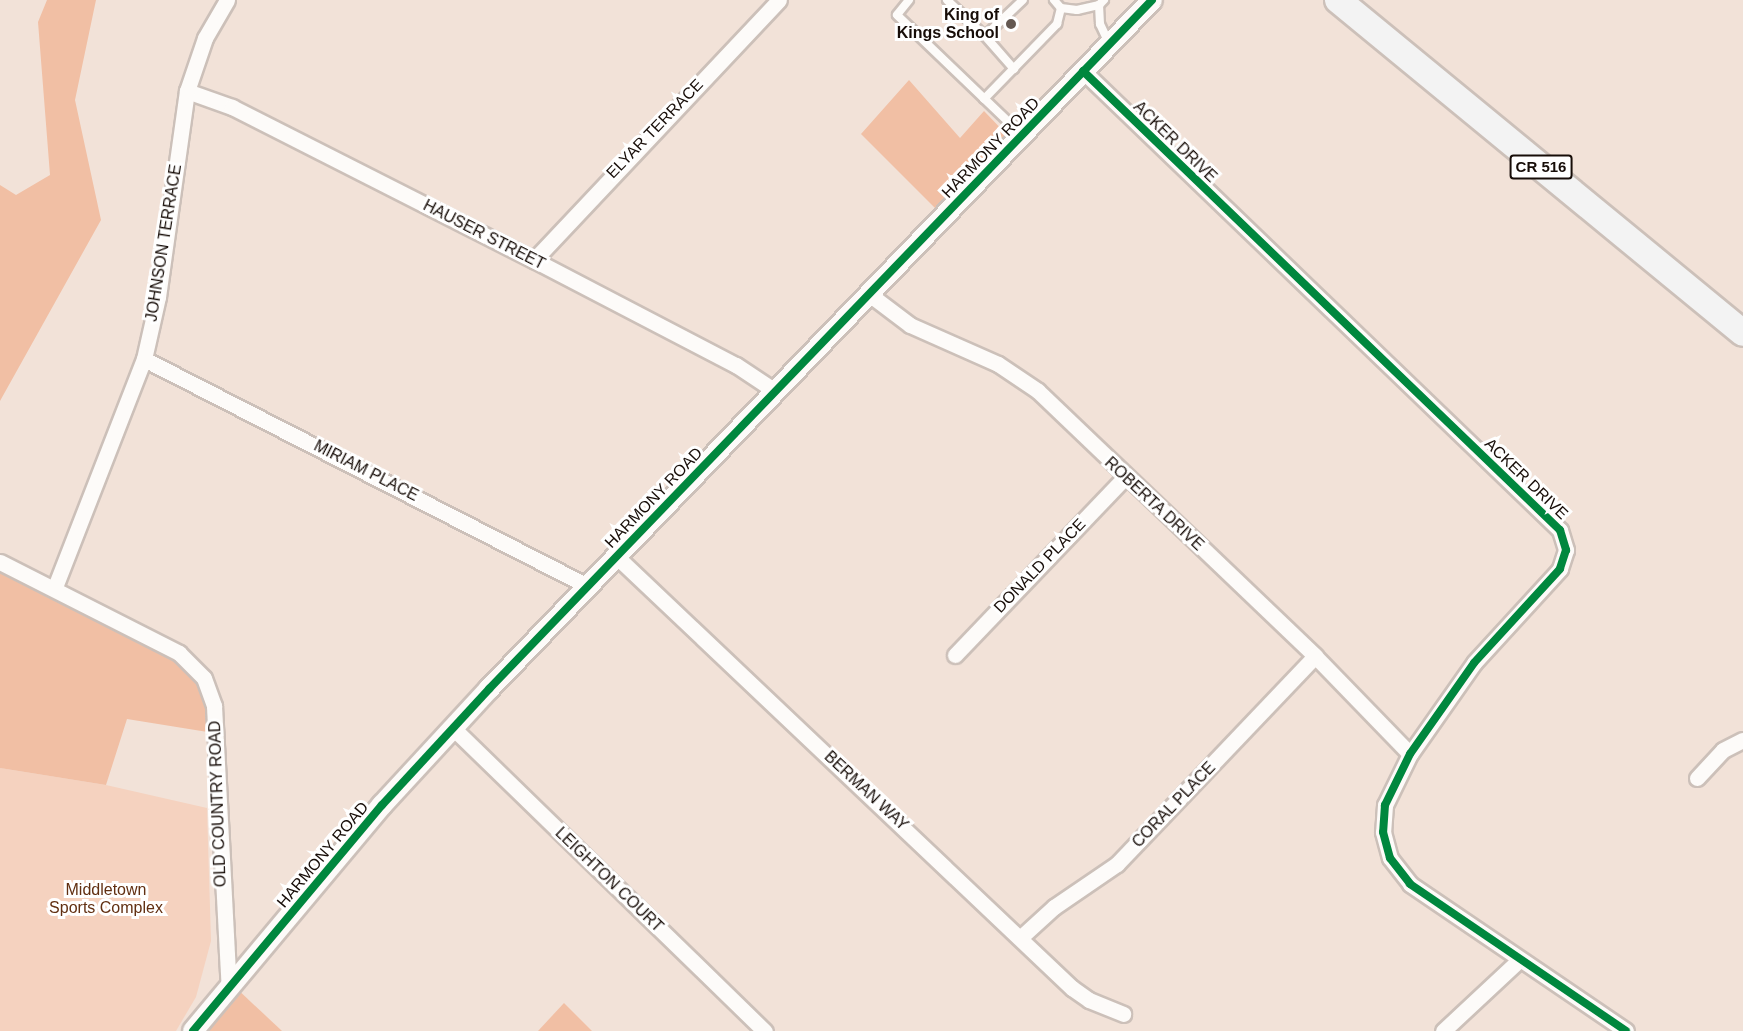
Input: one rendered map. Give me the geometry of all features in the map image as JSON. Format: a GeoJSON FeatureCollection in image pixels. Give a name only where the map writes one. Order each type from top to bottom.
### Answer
{"type":"FeatureCollection","features":[{"type":"Feature","properties":{"kind":"main road","name":"CR 516"},"geometry":{"type":"LineString","coordinates":[[1338,0],[1743,333]]}},
{"type":"Feature","properties":{"kind":"street","name":"JOHNSON TERRACE"},"geometry":{"type":"LineString","coordinates":[[55,587],[144,359],[158,297],[187,91],[200,49],[227,0]]}},
{"type":"Feature","properties":{"kind":"street","name":"ELYAR TERRACE"},"geometry":{"type":"LineString","coordinates":[[534,260],[780,0]]}},
{"type":"Feature","properties":{"kind":"street","name":"HARMONY ROAD"},"geometry":{"type":"LineString","coordinates":[[193,1031],[382,805],[453,728],[1152,0]]}},
{"type":"Feature","properties":{"kind":"street","name":"ACKER DRIVE"},"geometry":{"type":"LineString","coordinates":[[1083,71],[1560,530],[1566,550],[1560,569],[1474,663],[1410,754],[1385,805],[1383,832],[1390,858],[1410,884],[1518,961],[1626,1031]]}},
{"type":"Feature","properties":{"kind":"street","name":"HAUSER STREET"},"geometry":{"type":"LineString","coordinates":[[187,91],[232,107],[534,260],[736,365],[775,391]]}},
{"type":"Feature","properties":{"kind":"street","name":"ROBERTA DRIVE"},"geometry":{"type":"LineString","coordinates":[[869,294],[910,325],[1024,379],[1315,656],[1410,754]]}},
{"type":"Feature","properties":{"kind":"street","name":"MIRIAM PLACE"},"geometry":{"type":"LineString","coordinates":[[144,359],[588,586]]}},
{"type":"Feature","properties":{"kind":"street","name":"DONALD PLACE"},"geometry":{"type":"LineString","coordinates":[[955,656],[1125,477]]}},
{"type":"Feature","properties":{"kind":"street","name":"BERMAN WAY"},"geometry":{"type":"LineString","coordinates":[[616,557],[1080,994],[1123,1014]]}},
{"type":"Feature","properties":{"kind":"street","name":"OLD COUNTRY ROAD"},"geometry":{"type":"LineString","coordinates":[[0,562],[55,587],[179,653],[197,668],[210,691],[221,787],[218,808],[228,988]]}},
{"type":"Feature","properties":{"kind":"street","name":"CORAL PLACE"},"geometry":{"type":"LineString","coordinates":[[1020,938],[1054,907],[1117,864],[1315,656]]}},
{"type":"Feature","properties":{"kind":"street","name":"LEIGHTON COURT"},"geometry":{"type":"LineString","coordinates":[[453,728],[765,1031]]}},
{"type":"Feature","properties":{"kind":"street"},"geometry":{"type":"LineString","coordinates":[[1697,778],[1723,750],[1743,740]]}},
{"type":"Feature","properties":{"kind":"street"},"geometry":{"type":"LineString","coordinates":[[1443,1031],[1518,961]]}},
{"type":"Feature","properties":{"kind":"lane"},"geometry":{"type":"LineString","coordinates":[[909,0],[897,15],[1022,135]]}},
{"type":"Feature","properties":{"kind":"lane"},"geometry":{"type":"LineString","coordinates":[[947,0],[985,36],[1014,69]]}},
{"type":"Feature","properties":{"kind":"lane"},"geometry":{"type":"LineString","coordinates":[[985,36],[1023,0]]}},
{"type":"Feature","properties":{"kind":"lane"},"geometry":{"type":"LineString","coordinates":[[1054,0],[1061,8],[1077,10],[1102,2],[1100,24],[1109,44]]}},
{"type":"Feature","properties":{"kind":"lane"},"geometry":{"type":"LineString","coordinates":[[984,99],[1057,24],[1061,8]]}},
{"type":"Feature","properties":{"kind":"green space","name":"Middletown Sports Complex"},"geometry":{"type":"Polygon","coordinates":[[[0,768],[106,785],[207,808],[211,941],[196,997],[176,1031],[0,1031],[0,768]]]}},
{"type":"Feature","properties":{"kind":"shaded area"},"geometry":{"type":"Polygon","coordinates":[[[47,0],[96,0],[75,100],[101,220],[0,401],[0,185],[16,195],[50,175],[38,22],[47,0]]]}},
{"type":"Feature","properties":{"kind":"shaded area"},"geometry":{"type":"Polygon","coordinates":[[[909,80],[960,138],[984,111],[1010,138],[939,212],[861,134],[909,80]]]}},
{"type":"Feature","properties":{"kind":"shaded area"},"geometry":{"type":"Polygon","coordinates":[[[0,564],[210,681],[220,734],[127,719],[106,785],[0,768],[0,564]]]}},
{"type":"Feature","properties":{"kind":"shaded area"},"geometry":{"type":"Polygon","coordinates":[[[234,986],[282,1031],[197,1031],[234,986]]]}},
{"type":"Feature","properties":{"kind":"shaded area"},"geometry":{"type":"Polygon","coordinates":[[[564,1003],[592,1031],[538,1031],[564,1003]]]}},
{"type":"Feature","properties":{"kind":"cycle path"},"geometry":{"type":"LineString","coordinates":[[193,1031],[382,805],[489,689],[1152,0]]}},
{"type":"Feature","properties":{"kind":"cycle path"},"geometry":{"type":"LineString","coordinates":[[1083,71],[1560,530],[1566,550],[1560,569],[1474,663],[1410,754],[1385,805],[1383,832],[1390,858],[1410,884],[1626,1031]]}},
{"type":"Feature","properties":{"kind":"place","name":"King of Kings School"},"geometry":{"type":"Point","coordinates":[1011,24]}}]}
